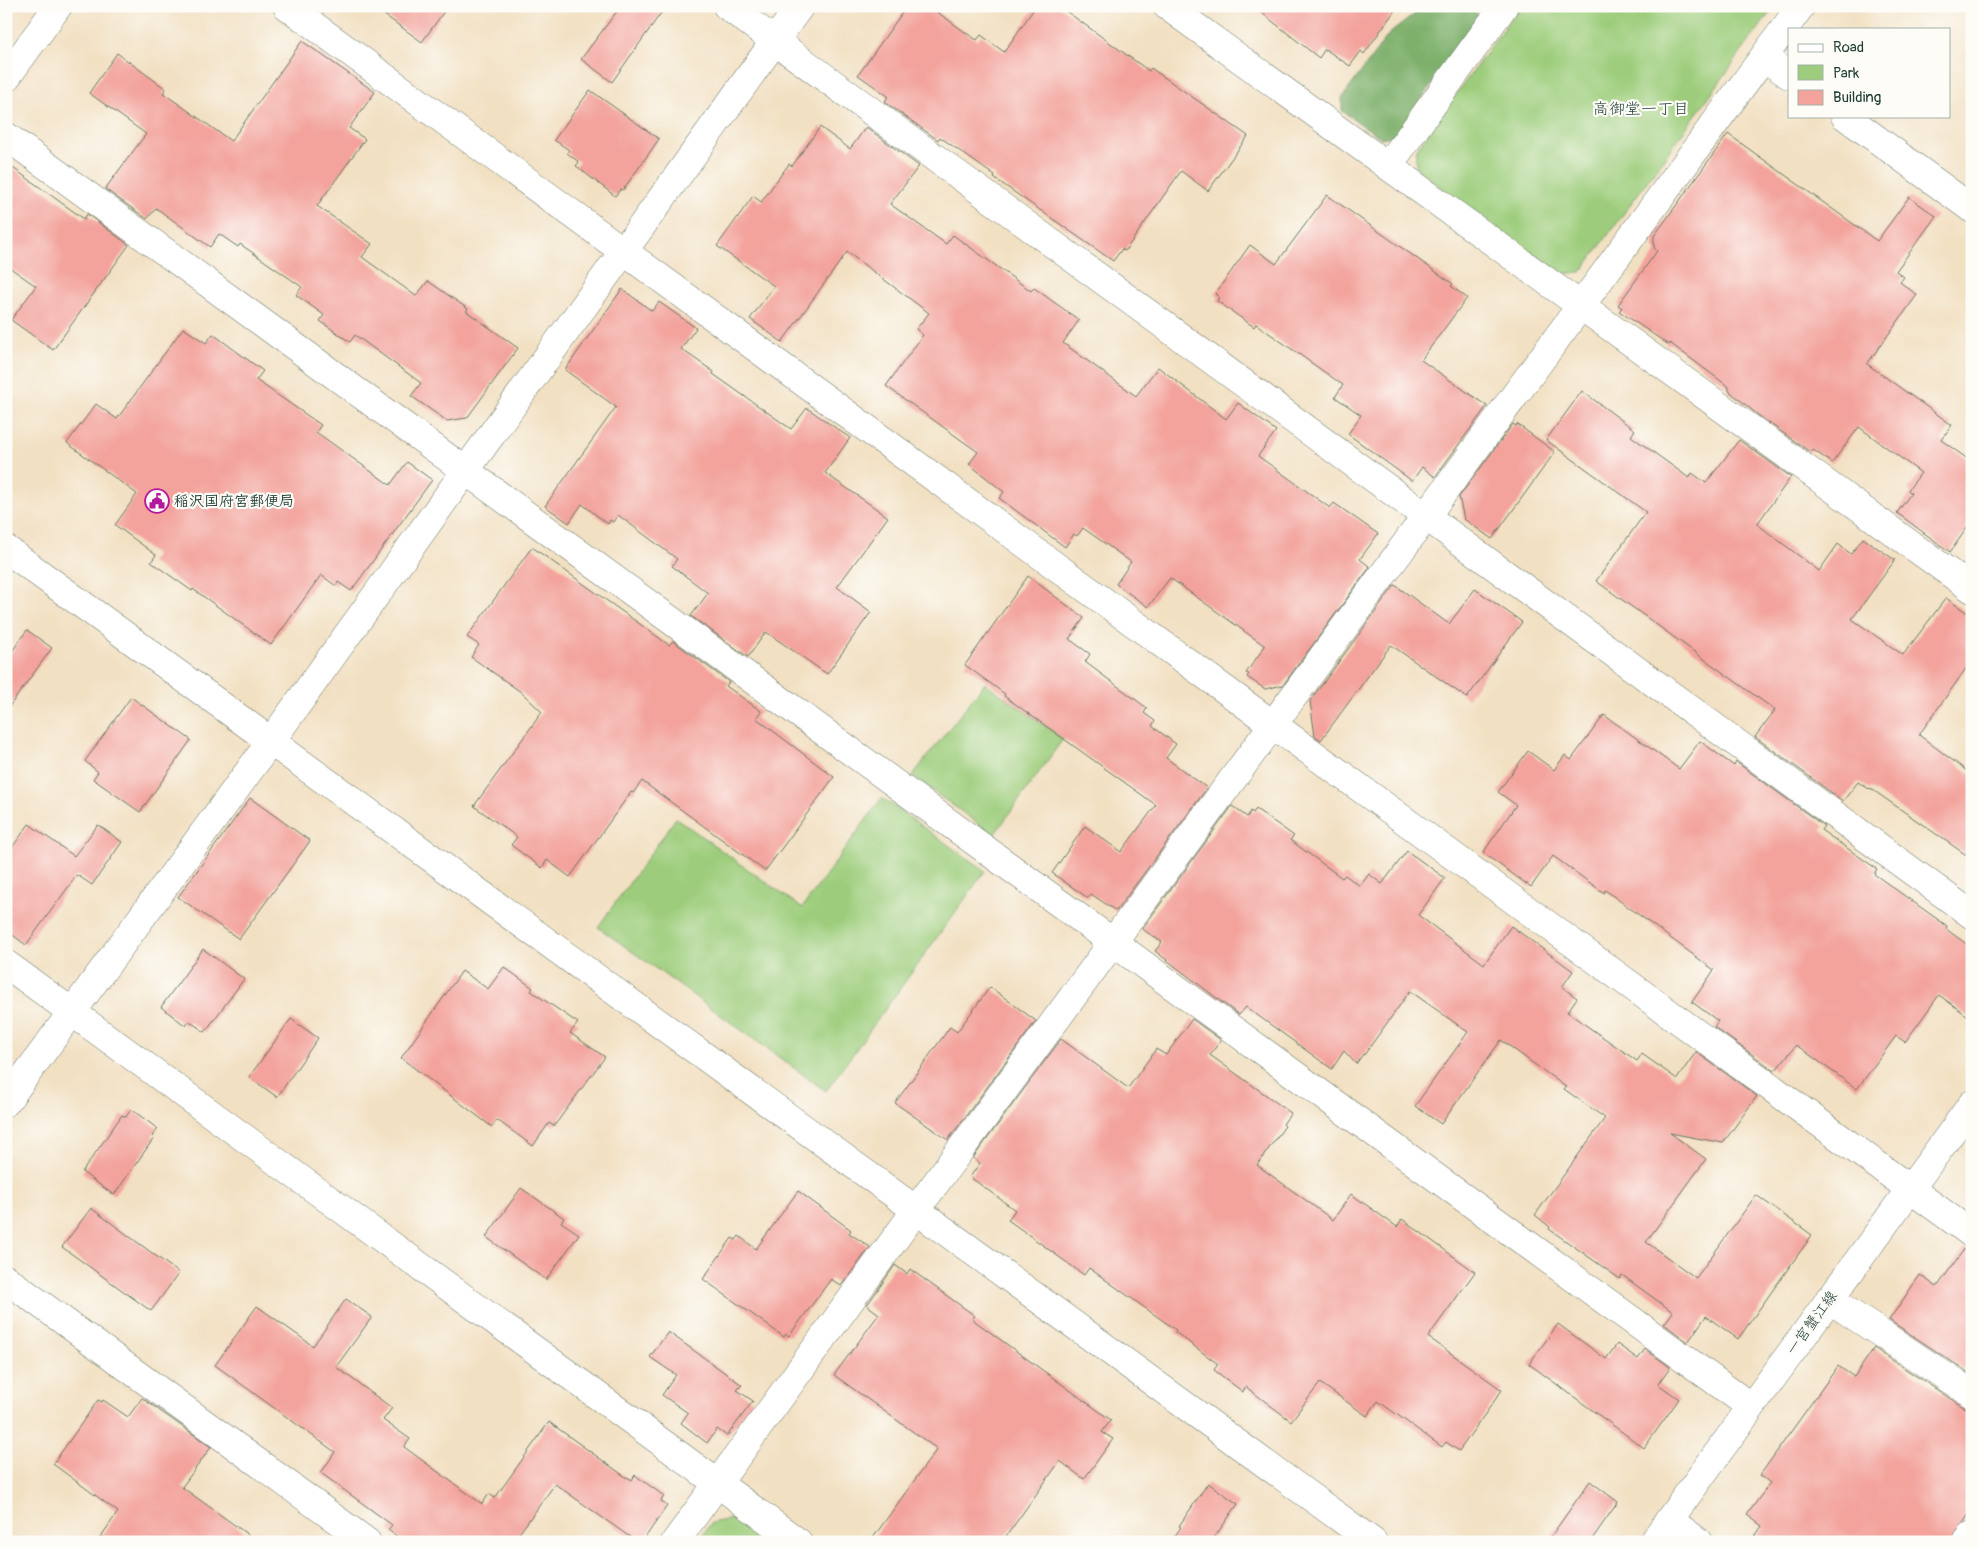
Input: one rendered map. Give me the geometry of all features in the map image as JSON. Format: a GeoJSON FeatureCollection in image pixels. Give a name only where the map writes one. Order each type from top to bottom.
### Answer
{"type":"FeatureCollection","features":[{"type":"Feature","properties":{"kind":"street"},"geometry":{"type":"LineString","coordinates":[[6,78],[58,6]]}},
{"type":"Feature","properties":{"kind":"street"},"geometry":{"type":"LineString","coordinates":[[287,6],[1972,1234]]}},
{"type":"Feature","properties":{"kind":"street"},"geometry":{"type":"LineString","coordinates":[[727,6],[1972,915]]}},
{"type":"Feature","properties":{"kind":"street"},"geometry":{"type":"LineString","coordinates":[[6,1102],[271,741],[800,6]]}},
{"type":"Feature","properties":{"kind":"street"},"geometry":{"type":"LineString","coordinates":[[1167,6],[1972,589]]}},
{"type":"Feature","properties":{"kind":"street"},"geometry":{"type":"LineString","coordinates":[[1388,166],[1504,6]]}},
{"type":"Feature","properties":{"kind":"street"},"geometry":{"type":"LineString","coordinates":[[675,1542],[916,1210],[1582,307],[1801,6]]}},
{"type":"Feature","properties":{"kind":"street"},"geometry":{"type":"LineString","coordinates":[[1765,58],[1788,74]]}},
{"type":"Feature","properties":{"kind":"street"},"geometry":{"type":"LineString","coordinates":[[1848,118],[1972,209]]}},
{"type":"Feature","properties":{"kind":"street"},"geometry":{"type":"LineString","coordinates":[[6,136],[1751,1407]]}},
{"type":"Feature","properties":{"kind":"street"},"geometry":{"type":"LineString","coordinates":[[6,549],[1372,1542]]}},
{"type":"Feature","properties":{"kind":"street"},"geometry":{"type":"LineString","coordinates":[[6,964],[798,1542]]}},
{"type":"Feature","properties":{"kind":"street","name":"一宮蟹江線"},"geometry":{"type":"LineString","coordinates":[[1653,1542],[1972,1104]]}},
{"type":"Feature","properties":{"kind":"street"},"geometry":{"type":"LineString","coordinates":[[6,1279],[367,1542]]}},
{"type":"Feature","properties":{"kind":"street"},"geometry":{"type":"LineString","coordinates":[[1829,1299],[1972,1394]]}},
{"type":"Feature","properties":{"kind":"street"},"geometry":{"type":"LineString","coordinates":[[1669,1520],[1699,1542]]}},
{"type":"Feature","properties":{"kind":"street"},"geometry":{"type":"LineString","coordinates":[[1967,1542],[1972,1535]]}},
{"type":"Feature","properties":{"kind":"green space"},"geometry":{"type":"Polygon","coordinates":[[[1425,6],[1469,6],[1479,16],[1397,135],[1381,138],[1342,111],[1342,98],[1389,34],[1425,6]]]}},
{"type":"Feature","properties":{"kind":"green space"},"geometry":{"type":"Polygon","coordinates":[[[1520,6],[1775,6],[1581,272],[1561,274],[1416,169],[1416,150],[1520,6]]]}},
{"type":"Feature","properties":{"kind":"green space"},"geometry":{"type":"Polygon","coordinates":[[[985,683],[1063,739],[994,835],[912,776],[985,683]]]}},
{"type":"Feature","properties":{"kind":"green space"},"geometry":{"type":"Polygon","coordinates":[[[882,798],[985,871],[826,1091],[598,927],[676,818],[802,908],[882,798]]]}},
{"type":"Feature","properties":{"kind":"green space"},"geometry":{"type":"Polygon","coordinates":[[[731,1519],[762,1542],[698,1542],[711,1523],[731,1519]]]}},
{"type":"Feature","properties":{"kind":"building"},"geometry":{"type":"Polygon","coordinates":[[[372,6],[448,6],[422,42],[372,6]]]}},
{"type":"Feature","properties":{"kind":"building"},"geometry":{"type":"Polygon","coordinates":[[[621,6],[666,6],[612,82],[581,59],[621,6]]]}},
{"type":"Feature","properties":{"kind":"building"},"geometry":{"type":"Polygon","coordinates":[[[907,6],[929,6],[972,37],[977,40],[981,35],[1004,52],[1036,6],[1059,6],[1149,71],[1151,68],[1248,136],[1208,191],[1181,171],[1125,251],[1122,249],[1113,261],[994,178],[995,176],[940,137],[938,140],[885,102],[888,96],[858,75],[907,6]]]}},
{"type":"Feature","properties":{"kind":"building"},"geometry":{"type":"Polygon","coordinates":[[[1253,6],[1398,6],[1364,54],[1361,51],[1350,66],[1325,49],[1319,58],[1253,6]]]}},
{"type":"Feature","properties":{"kind":"building"},"geometry":{"type":"Polygon","coordinates":[[[302,41],[375,92],[349,128],[365,139],[317,206],[372,244],[362,257],[416,296],[428,281],[518,348],[467,418],[447,421],[411,396],[421,383],[355,335],[350,342],[320,321],[324,315],[296,295],[302,287],[240,244],[238,247],[219,234],[210,247],[156,208],[147,219],[105,189],[146,134],[89,93],[117,53],[166,89],[163,93],[231,141],[302,41]]]}},
{"type":"Feature","properties":{"kind":"building"},"geometry":{"type":"Polygon","coordinates":[[[590,90],[659,139],[623,190],[621,189],[615,196],[576,166],[579,162],[567,153],[569,150],[554,140],[590,90]]]}},
{"type":"Feature","properties":{"kind":"building"},"geometry":{"type":"Polygon","coordinates":[[[820,127],[850,149],[866,127],[919,166],[890,204],[946,244],[953,235],[1031,291],[1034,288],[1079,320],[1063,343],[1136,396],[1158,367],[1226,419],[1238,403],[1276,431],[1258,456],[1330,508],[1334,503],[1378,534],[1360,559],[1370,567],[1283,685],[1265,689],[1247,677],[1249,674],[1246,673],[1265,646],[1170,578],[1148,607],[1116,584],[1131,562],[1083,528],[1077,536],[1074,534],[1065,547],[999,498],[1004,492],[969,464],[978,452],[886,386],[923,335],[916,329],[929,313],[847,252],[782,342],[750,319],[774,286],[717,246],[753,196],[761,202],[789,164],[792,166],[820,127]]]}},
{"type":"Feature","properties":{"kind":"building"},"geometry":{"type":"Polygon","coordinates":[[[1728,134],[1877,241],[1909,197],[1936,216],[1896,271],[1904,277],[1900,282],[1917,295],[1867,364],[1952,425],[1941,440],[1972,462],[1972,521],[1950,552],[1897,513],[1911,493],[1908,490],[1921,473],[1859,427],[1832,463],[1812,449],[1810,452],[1758,415],[1729,391],[1729,387],[1670,343],[1669,345],[1619,311],[1622,308],[1618,305],[1657,251],[1654,248],[1654,236],[1728,134]]]}},
{"type":"Feature","properties":{"kind":"building"},"geometry":{"type":"Polygon","coordinates":[[[6,163],[84,219],[87,214],[129,245],[53,350],[11,320],[36,286],[6,265],[6,163]]]}},
{"type":"Feature","properties":{"kind":"building"},"geometry":{"type":"Polygon","coordinates":[[[1327,195],[1453,284],[1451,286],[1467,298],[1421,360],[1487,406],[1435,477],[1422,467],[1412,481],[1348,434],[1361,415],[1335,397],[1343,385],[1256,324],[1254,327],[1217,301],[1219,297],[1215,294],[1250,245],[1276,264],[1327,195]]]}},
{"type":"Feature","properties":{"kind":"building"},"geometry":{"type":"Polygon","coordinates":[[[622,289],[652,311],[659,302],[696,328],[681,349],[791,429],[807,408],[850,438],[825,473],[888,517],[837,587],[871,612],[827,674],[766,632],[748,657],[691,616],[708,593],[672,566],[677,559],[618,515],[613,522],[610,520],[608,524],[582,504],[569,523],[545,506],[616,407],[565,370],[622,289]]]}},
{"type":"Feature","properties":{"kind":"building"},"geometry":{"type":"Polygon","coordinates":[[[183,328],[206,343],[213,334],[263,371],[256,380],[321,425],[316,432],[390,485],[407,462],[432,480],[351,591],[338,582],[336,586],[321,575],[271,645],[193,589],[192,591],[151,562],[156,555],[115,525],[137,494],[67,443],[96,404],[117,419],[183,328]]]}},
{"type":"Feature","properties":{"kind":"building"},"geometry":{"type":"Polygon","coordinates":[[[1582,391],[1635,430],[1631,436],[1689,478],[1692,473],[1706,483],[1739,440],[1791,477],[1757,524],[1819,571],[1838,544],[1851,554],[1863,538],[1895,560],[1852,619],[1903,655],[1946,598],[1972,616],[1972,660],[1919,735],[1972,775],[1972,859],[1870,788],[1858,782],[1843,801],[1755,737],[1775,710],[1596,581],[1646,512],[1546,440],[1582,391]]]}},
{"type":"Feature","properties":{"kind":"building"},"geometry":{"type":"Polygon","coordinates":[[[1513,424],[1516,426],[1517,424],[1555,452],[1492,539],[1464,519],[1459,497],[1513,424]]]}},
{"type":"Feature","properties":{"kind":"building"},"geometry":{"type":"Polygon","coordinates":[[[532,547],[669,645],[673,641],[729,682],[726,686],[761,711],[756,718],[834,777],[765,871],[642,781],[633,793],[631,792],[570,877],[547,860],[542,868],[511,845],[517,837],[474,806],[542,712],[521,692],[471,657],[479,645],[467,637],[532,547]]]}},
{"type":"Feature","properties":{"kind":"building"},"geometry":{"type":"Polygon","coordinates":[[[1028,576],[1084,618],[1069,639],[1090,654],[1085,662],[1147,708],[1144,713],[1155,721],[1152,726],[1176,744],[1166,758],[1207,788],[1116,911],[1091,894],[1088,898],[1052,873],[1085,826],[1121,852],[1156,805],[1004,696],[1005,694],[965,665],[1028,576]]]}},
{"type":"Feature","properties":{"kind":"building"},"geometry":{"type":"Polygon","coordinates":[[[1395,585],[1449,624],[1475,589],[1522,622],[1467,698],[1391,645],[1321,740],[1315,736],[1310,701],[1395,585]]]}},
{"type":"Feature","properties":{"kind":"building"},"geometry":{"type":"Polygon","coordinates":[[[27,630],[52,648],[6,711],[6,660],[27,630]]]}},
{"type":"Feature","properties":{"kind":"building"},"geometry":{"type":"Polygon","coordinates":[[[131,697],[191,740],[140,812],[93,779],[98,772],[85,761],[131,697]]]}},
{"type":"Feature","properties":{"kind":"building"},"geometry":{"type":"Polygon","coordinates":[[[1604,715],[1679,769],[1700,741],[1734,766],[1736,762],[1824,826],[1821,830],[1877,869],[1874,874],[1947,926],[1946,929],[1972,948],[1972,1019],[1939,995],[1905,1042],[1896,1036],[1857,1089],[1796,1045],[1775,1071],[1714,1027],[1718,1021],[1692,1002],[1714,970],[1605,890],[1604,893],[1553,856],[1531,887],[1483,853],[1516,805],[1498,792],[1528,751],[1554,770],[1565,755],[1571,760],[1604,715]]]}},
{"type":"Feature","properties":{"kind":"building"},"geometry":{"type":"Polygon","coordinates":[[[250,798],[310,841],[239,939],[178,897],[250,798]]]}},
{"type":"Feature","properties":{"kind":"building"},"geometry":{"type":"Polygon","coordinates":[[[1232,806],[1247,817],[1251,811],[1253,813],[1256,809],[1294,836],[1290,840],[1342,878],[1345,875],[1360,886],[1369,874],[1382,884],[1407,851],[1445,878],[1418,915],[1484,964],[1511,926],[1573,971],[1562,987],[1577,998],[1567,1012],[1637,1061],[1642,1054],[1677,1079],[1696,1052],[1757,1096],[1723,1143],[1670,1133],[1706,1159],[1646,1242],[1696,1278],[1756,1195],[1812,1235],[1738,1339],[1706,1316],[1688,1342],[1664,1324],[1673,1312],[1622,1275],[1620,1279],[1549,1229],[1550,1227],[1535,1215],[1605,1118],[1501,1040],[1441,1124],[1415,1106],[1468,1032],[1410,991],[1356,1064],[1344,1051],[1332,1069],[1246,1007],[1239,1015],[1155,951],[1162,942],[1142,929],[1232,806]]]}},
{"type":"Feature","properties":{"kind":"building"},"geometry":{"type":"Polygon","coordinates":[[[29,824],[74,856],[98,825],[122,842],[92,885],[77,875],[26,945],[6,930],[6,856],[29,824]]]}},
{"type":"Feature","properties":{"kind":"building"},"geometry":{"type":"Polygon","coordinates":[[[203,949],[244,979],[205,1032],[189,1021],[186,1026],[161,1007],[203,949]]]}},
{"type":"Feature","properties":{"kind":"building"},"geometry":{"type":"Polygon","coordinates":[[[504,967],[533,988],[531,991],[578,1023],[570,1033],[605,1057],[554,1126],[549,1123],[533,1146],[497,1120],[492,1127],[401,1058],[462,971],[488,989],[504,967]]]}},
{"type":"Feature","properties":{"kind":"building"},"geometry":{"type":"Polygon","coordinates":[[[990,987],[1036,1021],[948,1140],[895,1103],[950,1027],[957,1032],[990,987]]]}},
{"type":"Feature","properties":{"kind":"building"},"geometry":{"type":"Polygon","coordinates":[[[291,1019],[318,1038],[277,1097],[249,1077],[291,1019]]]}},
{"type":"Feature","properties":{"kind":"building"},"geometry":{"type":"Polygon","coordinates":[[[1192,1019],[1221,1040],[1210,1055],[1291,1113],[1283,1124],[1285,1126],[1257,1165],[1333,1220],[1351,1194],[1397,1227],[1402,1219],[1475,1272],[1428,1337],[1502,1390],[1459,1451],[1446,1442],[1442,1447],[1378,1401],[1367,1416],[1320,1383],[1291,1421],[1246,1387],[1243,1392],[1214,1370],[1218,1364],[1175,1332],[1176,1330],[1089,1268],[1084,1275],[1008,1220],[1015,1210],[970,1177],[980,1163],[973,1158],[1061,1039],[1128,1088],[1156,1049],[1166,1055],[1192,1019]]]}},
{"type":"Feature","properties":{"kind":"building"},"geometry":{"type":"Polygon","coordinates":[[[131,1109],[158,1129],[152,1136],[154,1138],[114,1195],[82,1172],[122,1115],[126,1117],[131,1109]]]}},
{"type":"Feature","properties":{"kind":"building"},"geometry":{"type":"Polygon","coordinates":[[[521,1188],[564,1218],[561,1222],[579,1234],[546,1280],[486,1237],[521,1188]]]}},
{"type":"Feature","properties":{"kind":"building"},"geometry":{"type":"Polygon","coordinates":[[[798,1191],[851,1230],[849,1233],[870,1247],[841,1286],[831,1279],[789,1336],[786,1334],[784,1337],[703,1279],[732,1238],[736,1240],[739,1236],[756,1249],[798,1191]]]}},
{"type":"Feature","properties":{"kind":"building"},"geometry":{"type":"Polygon","coordinates":[[[91,1208],[179,1273],[151,1311],[62,1247],[91,1208]]]}},
{"type":"Feature","properties":{"kind":"building"},"geometry":{"type":"Polygon","coordinates":[[[1965,1248],[1972,1249],[1972,1375],[1889,1320],[1920,1275],[1937,1287],[1965,1248]]]}},
{"type":"Feature","properties":{"kind":"building"},"geometry":{"type":"Polygon","coordinates":[[[895,1265],[907,1274],[910,1269],[975,1316],[972,1319],[1111,1420],[1102,1432],[1113,1439],[1084,1479],[1060,1461],[1002,1542],[870,1542],[937,1449],[834,1375],[879,1314],[867,1305],[895,1265]]]}},
{"type":"Feature","properties":{"kind":"building"},"geometry":{"type":"Polygon","coordinates":[[[346,1299],[372,1317],[336,1367],[392,1408],[383,1420],[410,1439],[404,1447],[482,1504],[489,1494],[495,1498],[549,1422],[627,1478],[632,1480],[635,1475],[664,1496],[661,1501],[667,1506],[642,1542],[637,1542],[555,1484],[513,1542],[405,1542],[388,1530],[392,1525],[321,1473],[335,1452],[215,1365],[257,1306],[313,1346],[346,1299]]]}},
{"type":"Feature","properties":{"kind":"building"},"geometry":{"type":"Polygon","coordinates":[[[1558,1324],[1606,1359],[1617,1344],[1638,1359],[1645,1349],[1670,1367],[1658,1384],[1679,1399],[1644,1448],[1529,1364],[1558,1324]]]}},
{"type":"Feature","properties":{"kind":"building"},"geometry":{"type":"Polygon","coordinates":[[[668,1332],[742,1385],[737,1390],[753,1401],[727,1436],[717,1429],[707,1443],[681,1423],[688,1413],[662,1395],[676,1375],[650,1357],[668,1332]]]}},
{"type":"Feature","properties":{"kind":"building"},"geometry":{"type":"Polygon","coordinates":[[[1874,1348],[1963,1407],[1972,1410],[1972,1510],[1950,1542],[1751,1542],[1762,1526],[1747,1515],[1770,1483],[1760,1475],[1838,1366],[1854,1377],[1874,1348]]]}},
{"type":"Feature","properties":{"kind":"building"},"geometry":{"type":"Polygon","coordinates":[[[142,1398],[211,1447],[182,1487],[258,1542],[97,1542],[118,1512],[53,1464],[98,1400],[102,1402],[103,1400],[128,1417],[142,1398]]]}},
{"type":"Feature","properties":{"kind":"building"},"geometry":{"type":"Polygon","coordinates":[[[1590,1481],[1618,1502],[1590,1542],[1547,1542],[1590,1481]]]}},
{"type":"Feature","properties":{"kind":"building"},"geometry":{"type":"Polygon","coordinates":[[[1208,1483],[1238,1504],[1211,1542],[1171,1542],[1181,1527],[1179,1526],[1208,1483]]]}},
{"type":"Feature","properties":{"kind":"place","name":"稲沢国府宮郵便局"},"geometry":{"type":"Point","coordinates":[157,501]}},
{"type":"Feature","properties":{"kind":"district","name":"高御堂一丁目"},"geometry":{"type":"Point","coordinates":[1641,109]}}]}
